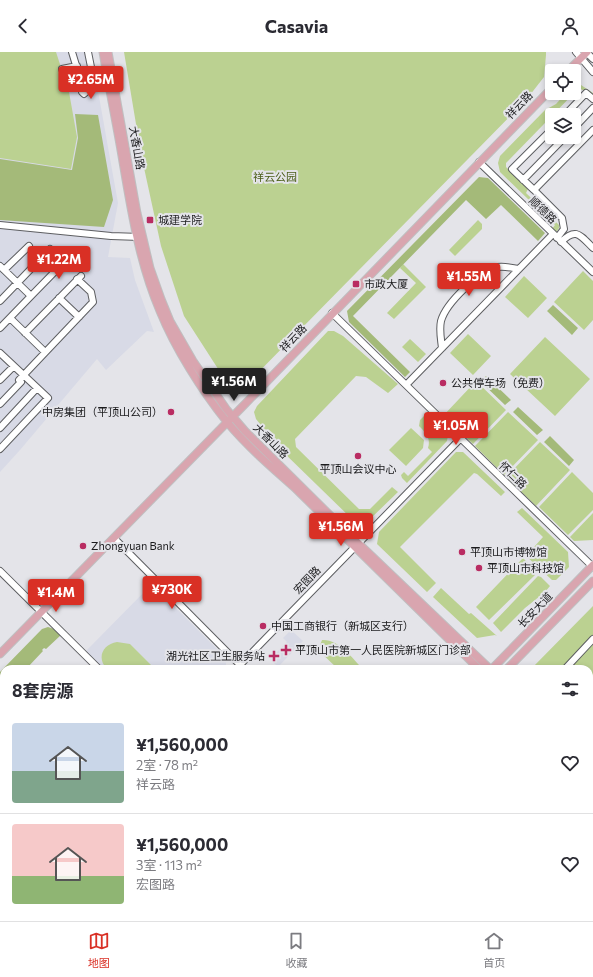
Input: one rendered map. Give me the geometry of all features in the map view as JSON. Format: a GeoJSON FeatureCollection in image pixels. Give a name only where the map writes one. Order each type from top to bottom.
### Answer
{"type":"FeatureCollection","features":[{"type":"Feature","properties":{"kind":"main road","name":"大香山路"},"geometry":{"type":"LineString","coordinates":[[103,52],[139,237],[170,321],[197,367],[230,420],[475,665]]}},
{"type":"Feature","properties":{"kind":"main road","name":"大香山路"},"geometry":{"type":"LineString","coordinates":[[108,52],[139,237]]}},
{"type":"Feature","properties":{"kind":"main road"},"geometry":{"type":"LineString","coordinates":[[575,64],[586,52]]}},
{"type":"Feature","properties":{"kind":"main road","name":"祥云路"},"geometry":{"type":"LineString","coordinates":[[0,654],[230,420],[332,313],[545,95]]}},
{"type":"Feature","properties":{"kind":"main road","name":"大香山路"},"geometry":{"type":"LineString","coordinates":[[356,545],[487,665]]}},
{"type":"Feature","properties":{"kind":"main road","name":"长安大道"},"geometry":{"type":"LineString","coordinates":[[495,665],[593,566]]}},
{"type":"Feature","properties":{"kind":"main road","name":"长安大道"},"geometry":{"type":"LineString","coordinates":[[511,665],[593,581]]}},
{"type":"Feature","properties":{"kind":"street"},"geometry":{"type":"LineString","coordinates":[[72,52],[77,67],[86,74]]}},
{"type":"Feature","properties":{"kind":"street"},"geometry":{"type":"LineString","coordinates":[[67,88],[86,74],[88,52]]}},
{"type":"Feature","properties":{"kind":"street"},"geometry":{"type":"LineString","coordinates":[[576,52],[593,72]]}},
{"type":"Feature","properties":{"kind":"street"},"geometry":{"type":"LineString","coordinates":[[586,52],[593,59]]}},
{"type":"Feature","properties":{"kind":"street"},"geometry":{"type":"LineString","coordinates":[[62,69],[77,67]]}},
{"type":"Feature","properties":{"kind":"street"},"geometry":{"type":"LineString","coordinates":[[572,108],[586,93],[593,99]]}},
{"type":"Feature","properties":{"kind":"street"},"geometry":{"type":"LineString","coordinates":[[581,121],[593,108]]}},
{"type":"Feature","properties":{"kind":"street"},"geometry":{"type":"LineString","coordinates":[[534,190],[593,130]]}},
{"type":"Feature","properties":{"kind":"street"},"geometry":{"type":"LineString","coordinates":[[406,385],[519,269],[557,238],[564,228],[562,218],[512,169],[545,136]]}},
{"type":"Feature","properties":{"kind":"street"},"geometry":{"type":"LineString","coordinates":[[523,180],[556,144]]}},
{"type":"Feature","properties":{"kind":"street","name":"顺德路"},"geometry":{"type":"LineString","coordinates":[[479,162],[593,272]]}},
{"type":"Feature","properties":{"kind":"street"},"geometry":{"type":"LineString","coordinates":[[0,225],[139,237]]}},
{"type":"Feature","properties":{"kind":"street"},"geometry":{"type":"LineString","coordinates":[[557,238],[575,234],[584,238],[593,248]]}},
{"type":"Feature","properties":{"kind":"street"},"geometry":{"type":"LineString","coordinates":[[29,246],[2,268],[31,296]]}},
{"type":"Feature","properties":{"kind":"street"},"geometry":{"type":"LineString","coordinates":[[0,301],[50,249]]}},
{"type":"Feature","properties":{"kind":"street"},"geometry":{"type":"LineString","coordinates":[[0,328],[74,252]]}},
{"type":"Feature","properties":{"kind":"street"},"geometry":{"type":"LineString","coordinates":[[442,348],[440,330],[441,320],[455,299],[474,279],[485,271],[502,267],[519,269]]}},
{"type":"Feature","properties":{"kind":"street"},"geometry":{"type":"LineString","coordinates":[[0,404],[21,382],[19,380],[23,375],[93,302],[91,292],[79,278],[25,333]]}},
{"type":"Feature","properties":{"kind":"street"},"geometry":{"type":"LineString","coordinates":[[59,298],[79,317]]}},
{"type":"Feature","properties":{"kind":"street","name":"怀仁路"},"geometry":{"type":"LineString","coordinates":[[332,313],[593,566]]}},
{"type":"Feature","properties":{"kind":"street"},"geometry":{"type":"LineString","coordinates":[[10,318],[45,352]]}},
{"type":"Feature","properties":{"kind":"street"},"geometry":{"type":"LineString","coordinates":[[0,353],[48,398],[0,448]]}},
{"type":"Feature","properties":{"kind":"street"},"geometry":{"type":"LineString","coordinates":[[0,380],[14,366]]}},
{"type":"Feature","properties":{"kind":"street"},"geometry":{"type":"LineString","coordinates":[[0,428],[37,388]]}},
{"type":"Feature","properties":{"kind":"street","name":"宏图路"},"geometry":{"type":"LineString","coordinates":[[243,665],[356,545],[461,438]]}},
{"type":"Feature","properties":{"kind":"street"},"geometry":{"type":"LineString","coordinates":[[114,538],[237,665]]}},
{"type":"Feature","properties":{"kind":"street"},"geometry":{"type":"LineString","coordinates":[[0,570],[95,665]]}},
{"type":"Feature","properties":{"kind":"street"},"geometry":{"type":"LineString","coordinates":[[569,665],[593,639]]}},
{"type":"Feature","properties":{"kind":"shaded area"},"geometry":{"type":"Polygon","coordinates":[[[0,52],[91,52],[118,203],[108,257],[130,258],[135,280],[154,332],[147,331],[106,370],[97,359],[0,472],[0,52]]]}},
{"type":"Feature","properties":{"kind":"shaded area"},"geometry":{"type":"Polygon","coordinates":[[[152,584],[226,658],[226,665],[100,665],[86,651],[152,584]]]}},
{"type":"Feature","properties":{"kind":"shaded area","name":"平顶山市第一人民医院新城区门诊部"},"geometry":{"type":"Polygon","coordinates":[[[291,630],[303,641],[280,665],[276,665],[270,659],[287,642],[283,638],[291,630]]]}},
{"type":"Feature","properties":{"kind":"green space"},"geometry":{"type":"Polygon","coordinates":[[[0,52],[56,52],[69,92],[77,137],[71,169],[0,158],[0,52]]]}},
{"type":"Feature","properties":{"kind":"green space","name":"祥云公园"},"geometry":{"type":"Polygon","coordinates":[[[124,52],[546,52],[544,77],[526,100],[244,387],[231,389],[184,316],[161,246],[141,154],[124,52]]]}},
{"type":"Feature","properties":{"kind":"green space"},"geometry":{"type":"Polygon","coordinates":[[[581,85],[593,93],[593,96],[581,89],[581,85]]]}},
{"type":"Feature","properties":{"kind":"green space"},"geometry":{"type":"Polygon","coordinates":[[[560,100],[567,100],[560,108],[549,108],[560,100]]]}},
{"type":"Feature","properties":{"kind":"green space"},"geometry":{"type":"Polygon","coordinates":[[[545,110],[545,123],[506,163],[506,167],[528,189],[526,193],[559,225],[557,231],[552,229],[555,225],[500,172],[498,163],[500,156],[545,110]]]}},
{"type":"Feature","properties":{"kind":"green space"},"geometry":{"type":"Polygon","coordinates":[[[75,114],[98,115],[113,200],[104,227],[0,220],[0,159],[72,170],[78,138],[75,114]]]}},
{"type":"Feature","properties":{"kind":"green space"},"geometry":{"type":"Polygon","coordinates":[[[479,177],[488,178],[545,233],[538,241],[501,205],[486,219],[466,200],[353,316],[410,372],[405,377],[349,322],[347,311],[479,177]]]}},
{"type":"Feature","properties":{"kind":"green space"},"geometry":{"type":"Polygon","coordinates":[[[478,220],[482,224],[482,229],[455,256],[449,250],[478,220]]]}},
{"type":"Feature","properties":{"kind":"green space"},"geometry":{"type":"Polygon","coordinates":[[[403,264],[426,287],[394,319],[387,313],[416,283],[400,268],[403,264]]]}},
{"type":"Feature","properties":{"kind":"green space"},"geometry":{"type":"Polygon","coordinates":[[[583,271],[593,281],[593,320],[584,330],[554,302],[583,271]]]}},
{"type":"Feature","properties":{"kind":"green space"},"geometry":{"type":"Polygon","coordinates":[[[524,276],[547,298],[528,318],[505,297],[524,276]]]}},
{"type":"Feature","properties":{"kind":"green space"},"geometry":{"type":"Polygon","coordinates":[[[553,305],[578,328],[572,335],[547,311],[553,305]]]}},
{"type":"Feature","properties":{"kind":"green space"},"geometry":{"type":"Polygon","coordinates":[[[328,331],[334,331],[343,336],[398,384],[388,393],[366,377],[356,376],[295,439],[296,447],[359,509],[370,509],[392,487],[398,492],[368,521],[355,522],[280,449],[256,419],[254,412],[257,406],[328,331]]]}},
{"type":"Feature","properties":{"kind":"green space"},"geometry":{"type":"Polygon","coordinates":[[[468,334],[491,356],[473,375],[450,353],[468,334]]]}},
{"type":"Feature","properties":{"kind":"green space"},"geometry":{"type":"Polygon","coordinates":[[[545,337],[590,379],[555,416],[510,374],[545,337]]]}},
{"type":"Feature","properties":{"kind":"green space"},"geometry":{"type":"Polygon","coordinates":[[[410,339],[426,354],[418,362],[402,347],[410,339]]]}},
{"type":"Feature","properties":{"kind":"green space"},"geometry":{"type":"Polygon","coordinates":[[[486,376],[511,400],[505,405],[481,382],[486,376]]]}},
{"type":"Feature","properties":{"kind":"green space"},"geometry":{"type":"Polygon","coordinates":[[[476,381],[506,410],[473,444],[443,416],[476,381]]]}},
{"type":"Feature","properties":{"kind":"green space"},"geometry":{"type":"Polygon","coordinates":[[[518,407],[543,430],[537,435],[513,412],[518,407]]]}},
{"type":"Feature","properties":{"kind":"green space"},"geometry":{"type":"Polygon","coordinates":[[[508,412],[538,440],[504,475],[475,446],[508,412]]]}},
{"type":"Feature","properties":{"kind":"green space"},"geometry":{"type":"Polygon","coordinates":[[[426,414],[448,435],[447,441],[407,483],[401,475],[404,472],[408,476],[432,452],[428,448],[429,441],[427,436],[419,426],[420,420],[426,414]]]}},
{"type":"Feature","properties":{"kind":"green space"},"geometry":{"type":"Polygon","coordinates":[[[411,428],[424,440],[423,448],[406,466],[389,450],[411,428]]]}},
{"type":"Feature","properties":{"kind":"green space"},"geometry":{"type":"Polygon","coordinates":[[[550,436],[574,460],[569,466],[544,442],[550,436]]]}},
{"type":"Feature","properties":{"kind":"green space"},"geometry":{"type":"Polygon","coordinates":[[[540,442],[570,470],[536,506],[506,477],[540,442]]]}},
{"type":"Feature","properties":{"kind":"green space"},"geometry":{"type":"Polygon","coordinates":[[[456,452],[463,452],[505,492],[501,496],[474,473],[400,547],[436,583],[427,592],[377,544],[379,532],[456,452]]]}},
{"type":"Feature","properties":{"kind":"green space"},"geometry":{"type":"Polygon","coordinates":[[[572,472],[593,493],[593,510],[568,535],[539,507],[572,472]]]}},
{"type":"Feature","properties":{"kind":"green space"},"geometry":{"type":"Polygon","coordinates":[[[522,508],[568,552],[569,567],[556,580],[552,580],[526,556],[543,537],[517,512],[522,508]]]}},
{"type":"Feature","properties":{"kind":"green space"},"geometry":{"type":"Polygon","coordinates":[[[593,513],[593,540],[574,541],[570,537],[593,513]]]}},
{"type":"Feature","properties":{"kind":"green space"},"geometry":{"type":"Polygon","coordinates":[[[523,558],[535,570],[535,575],[489,620],[476,607],[523,558]]]}},
{"type":"Feature","properties":{"kind":"green space"},"geometry":{"type":"Polygon","coordinates":[[[538,576],[550,586],[501,632],[493,623],[538,576]]]}},
{"type":"Feature","properties":{"kind":"green space"},"geometry":{"type":"Polygon","coordinates":[[[441,588],[469,614],[471,613],[497,636],[477,638],[433,597],[441,588]]]}},
{"type":"Feature","properties":{"kind":"green space"},"geometry":{"type":"Polygon","coordinates":[[[593,606],[593,665],[535,665],[593,606]]]}},
{"type":"Feature","properties":{"kind":"green space"},"geometry":{"type":"Polygon","coordinates":[[[48,627],[54,629],[61,635],[46,649],[44,648],[30,665],[7,665],[42,629],[48,627]]]}},
{"type":"Feature","properties":{"kind":"green space"},"geometry":{"type":"Polygon","coordinates":[[[322,640],[334,643],[345,650],[359,665],[334,665],[318,650],[322,640]]]}},
{"type":"Feature","properties":{"kind":"green space"},"geometry":{"type":"Polygon","coordinates":[[[117,642],[130,644],[151,665],[104,665],[102,660],[103,652],[112,643],[117,642]]]}},
{"type":"Feature","properties":{"kind":"place","name":"城建学院"},"geometry":{"type":"Point","coordinates":[150,220]}},
{"type":"Feature","properties":{"kind":"place","name":"市政大厦"},"geometry":{"type":"Point","coordinates":[356,284]}},
{"type":"Feature","properties":{"kind":"place","name":"公共停车场（免费）"},"geometry":{"type":"Point","coordinates":[443,383]}},
{"type":"Feature","properties":{"kind":"place","name":"中房集团（平顶山公司）"},"geometry":{"type":"Point","coordinates":[171,412]}},
{"type":"Feature","properties":{"kind":"place","name":"平顶山会议中心"},"geometry":{"type":"Point","coordinates":[358,456]}},
{"type":"Feature","properties":{"kind":"place","name":"Zhongyuan Bank"},"geometry":{"type":"Point","coordinates":[83,546]}},
{"type":"Feature","properties":{"kind":"place","name":"平顶山市博物馆"},"geometry":{"type":"Point","coordinates":[462,552]}},
{"type":"Feature","properties":{"kind":"place","name":"平顶山市科技馆"},"geometry":{"type":"Point","coordinates":[479,568]}},
{"type":"Feature","properties":{"kind":"place","name":"中国工商银行（新城区支行）"},"geometry":{"type":"Point","coordinates":[263,626]}},
{"type":"Feature","properties":{"kind":"place","name":"平顶山市第一人民医院新城区门诊部"},"geometry":{"type":"Point","coordinates":[286,650]}},
{"type":"Feature","properties":{"kind":"place","name":"湖光社区卫生服务站"},"geometry":{"type":"Point","coordinates":[274,656]}}]}
